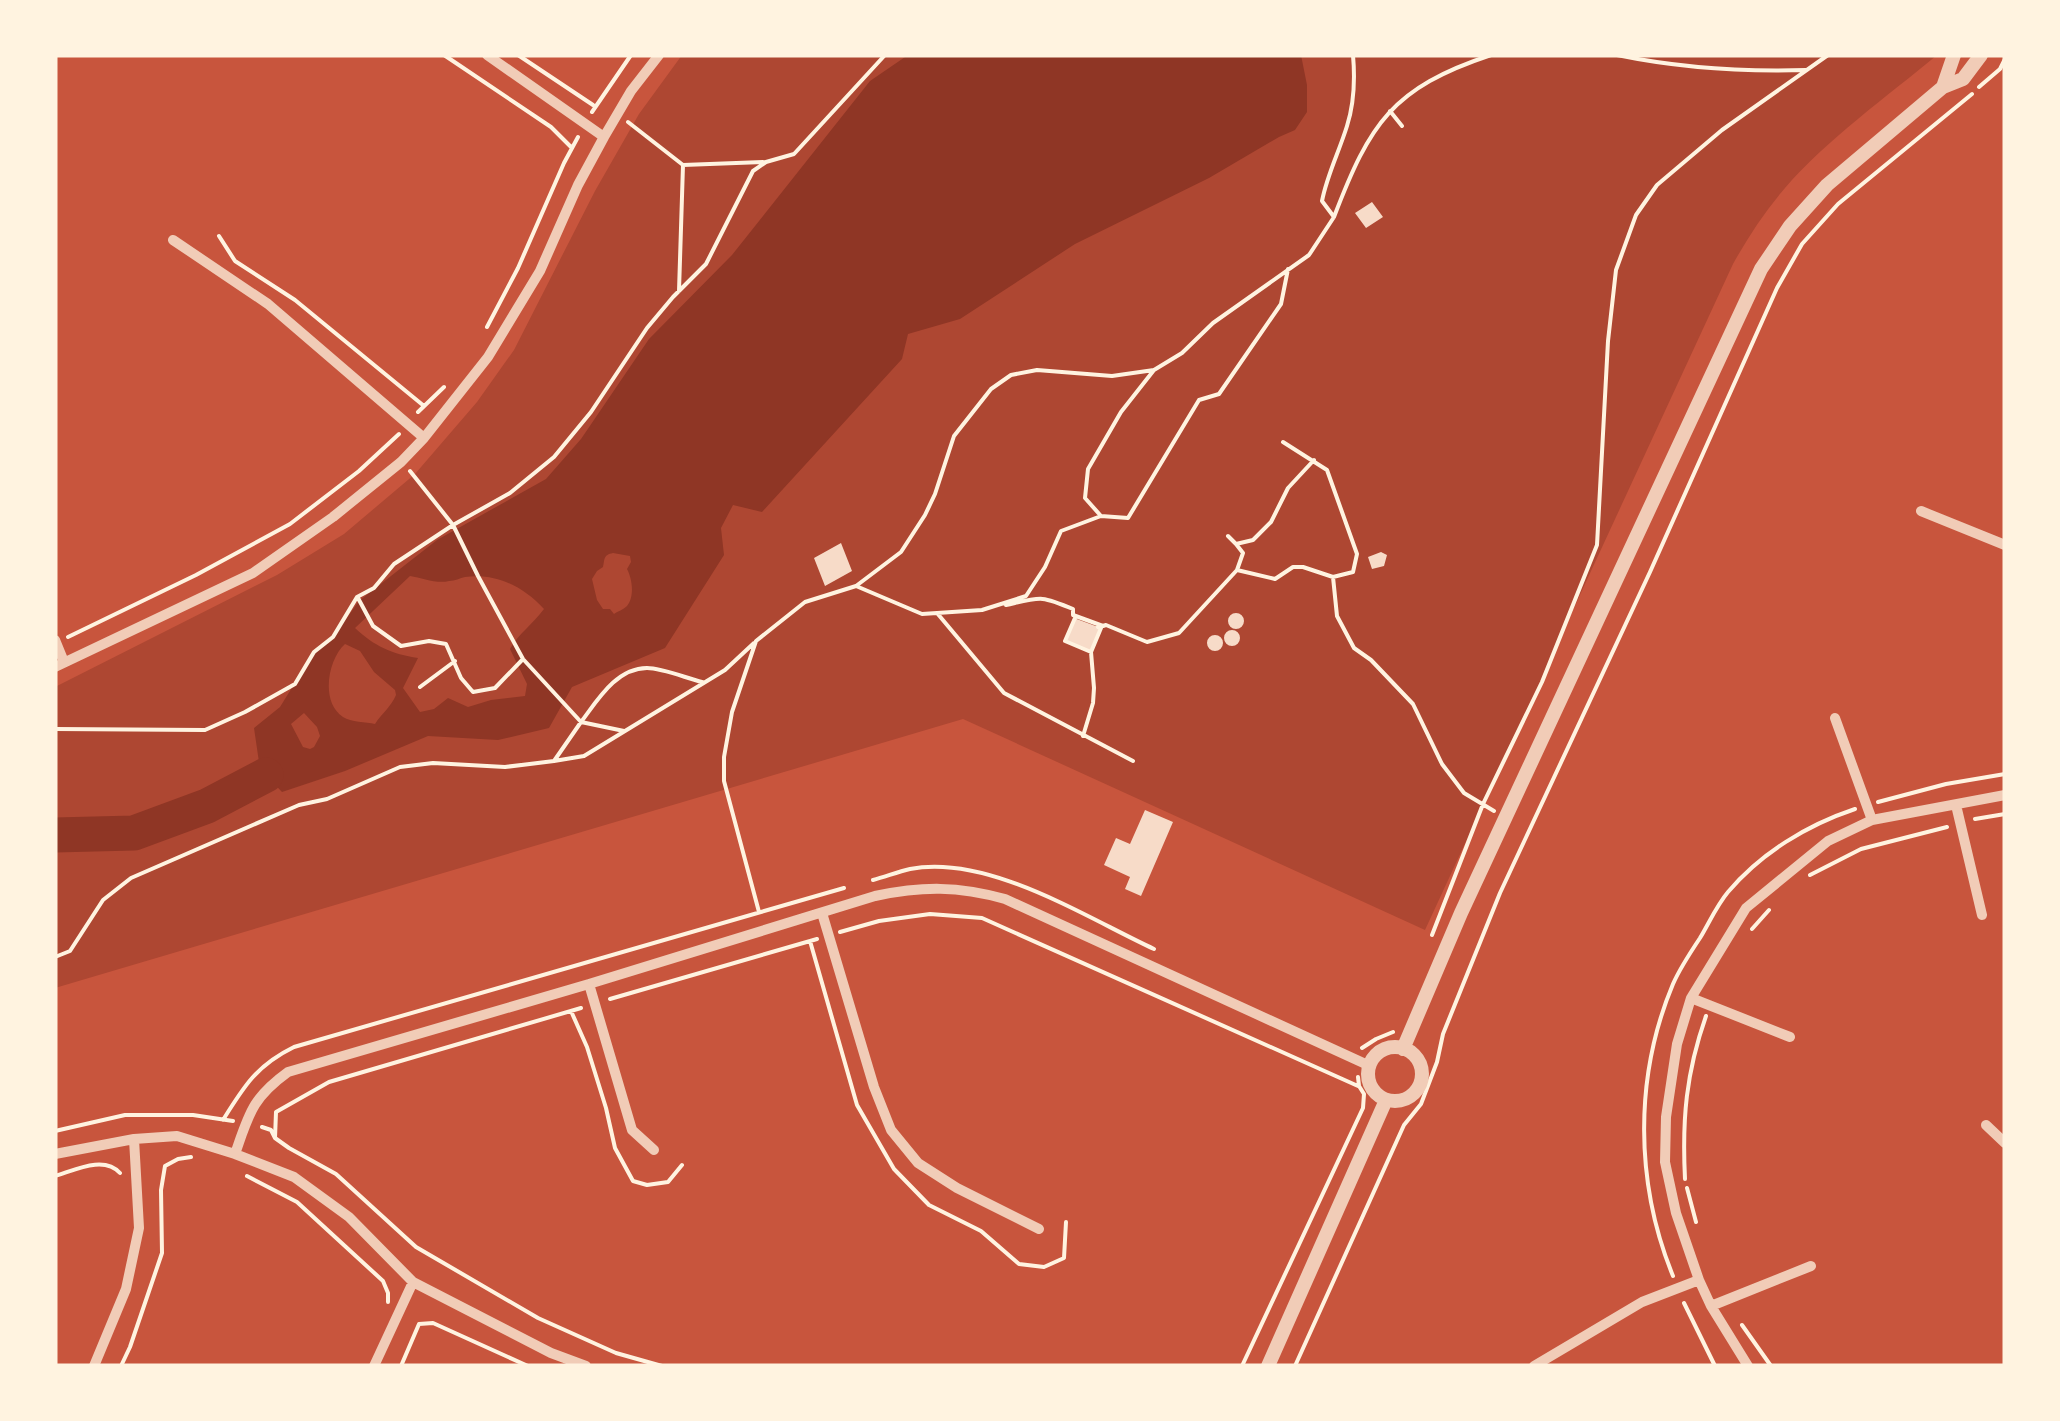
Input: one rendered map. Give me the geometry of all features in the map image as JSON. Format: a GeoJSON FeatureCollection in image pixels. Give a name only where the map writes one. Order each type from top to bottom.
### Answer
{"type":"FeatureCollection","features":[{"type":"Feature","properties":{"kind":"street"},"geometry":{"type":"LineString","coordinates":[[487,55],[604,136]]}},
{"type":"Feature","properties":{"kind":"street"},"geometry":{"type":"LineString","coordinates":[[55,640],[59,664],[253,573],[334,517],[401,462],[488,358],[540,271],[604,136],[631,90],[659,55]]}},
{"type":"Feature","properties":{"kind":"street"},"geometry":{"type":"LineString","coordinates":[[1943,87],[1954,55]]}},
{"type":"Feature","properties":{"kind":"street"},"geometry":{"type":"LineString","coordinates":[[1403,1049],[1461,913],[1762,269],[1790,226],[1827,185],[1943,87],[1962,79],[1981,55]]}},
{"type":"Feature","properties":{"kind":"street"},"geometry":{"type":"LineString","coordinates":[[172,240],[268,304],[424,438]]}},
{"type":"Feature","properties":{"kind":"street"},"geometry":{"type":"LineString","coordinates":[[1921,511],[2005,545]]}},
{"type":"Feature","properties":{"kind":"street"},"geometry":{"type":"LineString","coordinates":[[1835,718],[1872,820]]}},
{"type":"Feature","properties":{"kind":"street"},"geometry":{"type":"LineString","coordinates":[[1748,1366],[1699,1280],[1676,1213],[1666,1162],[1668,1098],[1690,998],[1746,908],[1828,841],[1872,820],[2005,795]]}},
{"type":"Feature","properties":{"kind":"street"},"geometry":{"type":"LineString","coordinates":[[1956,805],[1982,914]]}},
{"type":"Feature","properties":{"kind":"street"},"geometry":{"type":"LineString","coordinates":[[235,1154],[248,1114],[264,1089],[288,1072],[911,888],[975,891],[1005,899],[1363,1063],[1374,1090],[1386,1100],[1403,1100],[1420,1083],[1422,1074],[1417,1058],[1403,1049],[1386,1049],[1363,1063]]}},
{"type":"Feature","properties":{"kind":"street"},"geometry":{"type":"LineString","coordinates":[[822,913],[874,1087],[891,1130],[918,1163],[957,1188],[1039,1229]]}},
{"type":"Feature","properties":{"kind":"street"},"geometry":{"type":"LineString","coordinates":[[589,984],[632,1130],[654,1150]]}},
{"type":"Feature","properties":{"kind":"street"},"geometry":{"type":"LineString","coordinates":[[1690,998],[1790,1037]]}},
{"type":"Feature","properties":{"kind":"street"},"geometry":{"type":"LineString","coordinates":[[1268,1366],[1386,1100]]}},
{"type":"Feature","properties":{"kind":"street"},"geometry":{"type":"LineString","coordinates":[[1986,1125],[2005,1142]]}},
{"type":"Feature","properties":{"kind":"street"},"geometry":{"type":"LineString","coordinates":[[55,1154],[134,1139],[177,1136],[294,1177],[349,1217],[413,1282],[536,1346],[586,1366]]}},
{"type":"Feature","properties":{"kind":"street"},"geometry":{"type":"LineString","coordinates":[[94,1366],[126,1289],[138,1228],[134,1139]]}},
{"type":"Feature","properties":{"kind":"street"},"geometry":{"type":"LineString","coordinates":[[1711,1306],[1811,1266]]}},
{"type":"Feature","properties":{"kind":"street"},"geometry":{"type":"LineString","coordinates":[[1534,1366],[1642,1302],[1699,1280]]}},
{"type":"Feature","properties":{"kind":"street"},"geometry":{"type":"LineString","coordinates":[[374,1366],[413,1282]]}},
{"type":"Feature","properties":{"kind":"path"},"geometry":{"type":"LineString","coordinates":[[444,55],[551,127],[572,148]]}},
{"type":"Feature","properties":{"kind":"path"},"geometry":{"type":"LineString","coordinates":[[518,55],[595,106],[617,113],[683,165],[766,162],[794,154],[885,55]]}},
{"type":"Feature","properties":{"kind":"path"},"geometry":{"type":"LineString","coordinates":[[1334,217],[1322,202],[1354,93],[1352,55]]}},
{"type":"Feature","properties":{"kind":"path"},"geometry":{"type":"LineString","coordinates":[[1101,516],[1085,498],[1088,468],[1122,412],[1154,370],[1182,353],[1213,322],[1308,255],[1334,217],[1363,147],[1381,119],[1451,68],[1491,55]]}},
{"type":"Feature","properties":{"kind":"path"},"geometry":{"type":"LineString","coordinates":[[1617,55],[1697,69],[1806,70]]}},
{"type":"Feature","properties":{"kind":"path"},"geometry":{"type":"LineString","coordinates":[[1432,934],[1483,804],[1542,682],[1597,546],[1608,341],[1616,270],[1636,215],[1657,185],[1722,130],[1828,55]]}},
{"type":"Feature","properties":{"kind":"path"},"geometry":{"type":"LineString","coordinates":[[1296,1366],[1404,1125],[1421,1104],[1437,1062],[1442,1034],[1500,893],[1777,288],[1802,244],[1838,204],[2002,70],[2005,58]]}},
{"type":"Feature","properties":{"kind":"path"},"geometry":{"type":"LineString","coordinates":[[1390,111],[1402,126]]}},
{"type":"Feature","properties":{"kind":"path"},"geometry":{"type":"LineString","coordinates":[[55,729],[205,730],[295,684],[314,652],[333,637],[357,596],[374,588],[394,564],[510,493],[554,458],[591,412],[647,328],[706,264],[753,172],[766,162]]}},
{"type":"Feature","properties":{"kind":"path"},"geometry":{"type":"LineString","coordinates":[[679,291],[683,165]]}},
{"type":"Feature","properties":{"kind":"path"},"geometry":{"type":"LineString","coordinates":[[220,236],[235,262],[295,300],[424,406]]}},
{"type":"Feature","properties":{"kind":"path"},"geometry":{"type":"LineString","coordinates":[[982,610],[1026,596],[1061,531],[1101,516],[1128,518],[1198,400],[1220,394],[1280,304],[1288,269]]}},
{"type":"Feature","properties":{"kind":"path"},"geometry":{"type":"LineString","coordinates":[[55,957],[70,952],[103,900],[131,878],[299,805],[328,799],[400,767],[433,763],[506,767],[584,756],[726,670],[756,640],[805,602],[856,586],[900,552],[935,494],[954,436],[991,389],[1012,375],[1037,370],[1112,376],[1154,370]]}},
{"type":"Feature","properties":{"kind":"path"},"geometry":{"type":"LineString","coordinates":[[1236,570],[1275,579],[1293,567],[1334,577],[1353,572],[1357,554],[1327,470],[1282,442]]}},
{"type":"Feature","properties":{"kind":"path"},"geometry":{"type":"LineString","coordinates":[[386,446],[453,525],[524,659],[581,722],[624,731]]}},
{"type":"Feature","properties":{"kind":"path"},"geometry":{"type":"LineString","coordinates":[[1236,544],[1252,540],[1270,522],[1288,488],[1314,460]]}},
{"type":"Feature","properties":{"kind":"path"},"geometry":{"type":"LineString","coordinates":[[1094,624],[1106,624],[1147,642],[1179,632],[1236,570],[1244,553],[1228,536]]}},
{"type":"Feature","properties":{"kind":"path"},"geometry":{"type":"LineString","coordinates":[[1334,577],[1337,616],[1354,648],[1413,704],[1442,764],[1464,793],[1483,804]]}},
{"type":"Feature","properties":{"kind":"path"},"geometry":{"type":"LineString","coordinates":[[856,586],[922,614],[982,610],[1040,597],[1073,609],[1073,615],[1101,628],[1091,652],[1093,703],[1083,736]]}},
{"type":"Feature","properties":{"kind":"path"},"geometry":{"type":"LineString","coordinates":[[357,596],[373,626],[401,646],[429,641],[446,644],[472,692],[495,688],[524,659]]}},
{"type":"Feature","properties":{"kind":"path"},"geometry":{"type":"LineString","coordinates":[[937,613],[1004,692],[1133,761]]}},
{"type":"Feature","properties":{"kind":"path"},"geometry":{"type":"LineString","coordinates":[[1082,619],[1074,618],[1064,641],[1091,652]]}},
{"type":"Feature","properties":{"kind":"path"},"geometry":{"type":"LineString","coordinates":[[756,640],[732,712],[724,781],[760,913]]}},
{"type":"Feature","properties":{"kind":"path"},"geometry":{"type":"LineString","coordinates":[[420,687],[455,661]]}},
{"type":"Feature","properties":{"kind":"path"},"geometry":{"type":"LineString","coordinates":[[554,761],[604,692],[622,675],[646,668],[702,682]]}},
{"type":"Feature","properties":{"kind":"path"},"geometry":{"type":"LineString","coordinates":[[875,879],[912,868],[963,869],[1004,878],[1158,951]]}},
{"type":"Feature","properties":{"kind":"path"},"geometry":{"type":"LineString","coordinates":[[222,1120],[249,1079],[272,1057],[294,1047],[857,885]]}},
{"type":"Feature","properties":{"kind":"path"},"geometry":{"type":"LineString","coordinates":[[275,1138],[276,1112],[329,1082],[879,921],[930,914],[982,918],[1359,1086],[1364,1094],[1362,1108],[1242,1366]]}},
{"type":"Feature","properties":{"kind":"path"},"geometry":{"type":"LineString","coordinates":[[1359,1086],[1363,1046],[1393,1032],[1398,1020]]}},
{"type":"Feature","properties":{"kind":"path"},"geometry":{"type":"LineString","coordinates":[[121,1366],[162,1253],[161,1190],[166,1166],[190,1156],[203,1160]]}},
{"type":"Feature","properties":{"kind":"path"},"geometry":{"type":"LineString","coordinates":[[55,1176],[108,1164],[123,1177]]}},
{"type":"Feature","properties":{"kind":"path"},"geometry":{"type":"LineString","coordinates":[[238,1171],[297,1202],[383,1281],[388,1306]]}},
{"type":"Feature","properties":{"kind":"path"},"geometry":{"type":"LineString","coordinates":[[400,1366],[420,1324],[426,1323],[528,1366]]}},
{"type":"Feature","properties":{"kind":"shaded area"},"geometry":{"type":"Polygon","coordinates":[[[682,55],[1937,55],[1801,170],[1757,224],[1733,264],[1425,930],[963,719],[55,988],[55,687],[277,575],[344,534],[415,474],[477,402],[514,350],[595,191],[639,114],[682,55]]]}},
{"type":"Feature","properties":{"kind":"shaded area"},"geometry":{"type":"Polygon","coordinates":[[[908,55],[1301,55],[1307,112],[1295,130],[1209,178],[1075,244],[960,319],[908,334],[902,359],[762,512],[733,505],[721,528],[724,555],[665,648],[572,687],[549,728],[498,740],[428,736],[282,792],[260,769],[254,728],[280,707],[314,652],[333,637],[359,601],[437,540],[546,479],[581,439],[649,339],[732,255],[870,81],[908,55]],[[610,554],[592,579],[597,600],[603,609],[614,614],[627,606],[631,597],[627,569],[631,562],[630,556],[610,554]],[[410,576],[355,628],[384,648],[418,658],[403,688],[420,712],[434,709],[448,698],[468,707],[525,696],[527,684],[510,649],[544,609],[518,588],[498,579],[476,576],[440,582],[410,576]],[[345,644],[329,680],[331,701],[343,717],[375,724],[394,699],[395,690],[374,672],[360,651],[345,644]],[[304,713],[291,724],[303,747],[314,747],[320,736],[304,713]]]}},
{"type":"Feature","properties":{"kind":"building"},"geometry":{"type":"Polygon","coordinates":[[[1372,202],[1383,217],[1366,228],[1355,213],[1372,202]]]}},
{"type":"Feature","properties":{"kind":"building"},"geometry":{"type":"Polygon","coordinates":[[[841,543],[852,571],[825,586],[814,558],[841,543]]]}},
{"type":"Feature","properties":{"kind":"building"},"geometry":{"type":"Polygon","coordinates":[[[1381,552],[1387,555],[1384,566],[1372,569],[1368,557],[1381,552]]]}},
{"type":"Feature","properties":{"kind":"building"},"geometry":{"type":"Polygon","coordinates":[[[1236,613],[1244,621],[1236,629],[1228,621],[1236,613]]]}},
{"type":"Feature","properties":{"kind":"building"},"geometry":{"type":"Polygon","coordinates":[[[1074,618],[1101,628],[1091,652],[1065,641],[1074,618]]]}},
{"type":"Feature","properties":{"kind":"building"},"geometry":{"type":"Polygon","coordinates":[[[1232,630],[1240,638],[1232,646],[1224,638],[1232,630]]]}},
{"type":"Feature","properties":{"kind":"building"},"geometry":{"type":"Polygon","coordinates":[[[1215,635],[1223,643],[1215,651],[1207,643],[1215,635]]]}},
{"type":"Feature","properties":{"kind":"building"},"geometry":{"type":"Polygon","coordinates":[[[1145,810],[1173,822],[1141,896],[1125,889],[1130,877],[1104,865],[1116,838],[1130,844],[1145,810]]]}},
{"type":"Feature","properties":{"kind":"waterway"},"geometry":{"type":"LineString","coordinates":[[55,835],[134,833],[207,806],[266,775]]}}]}
